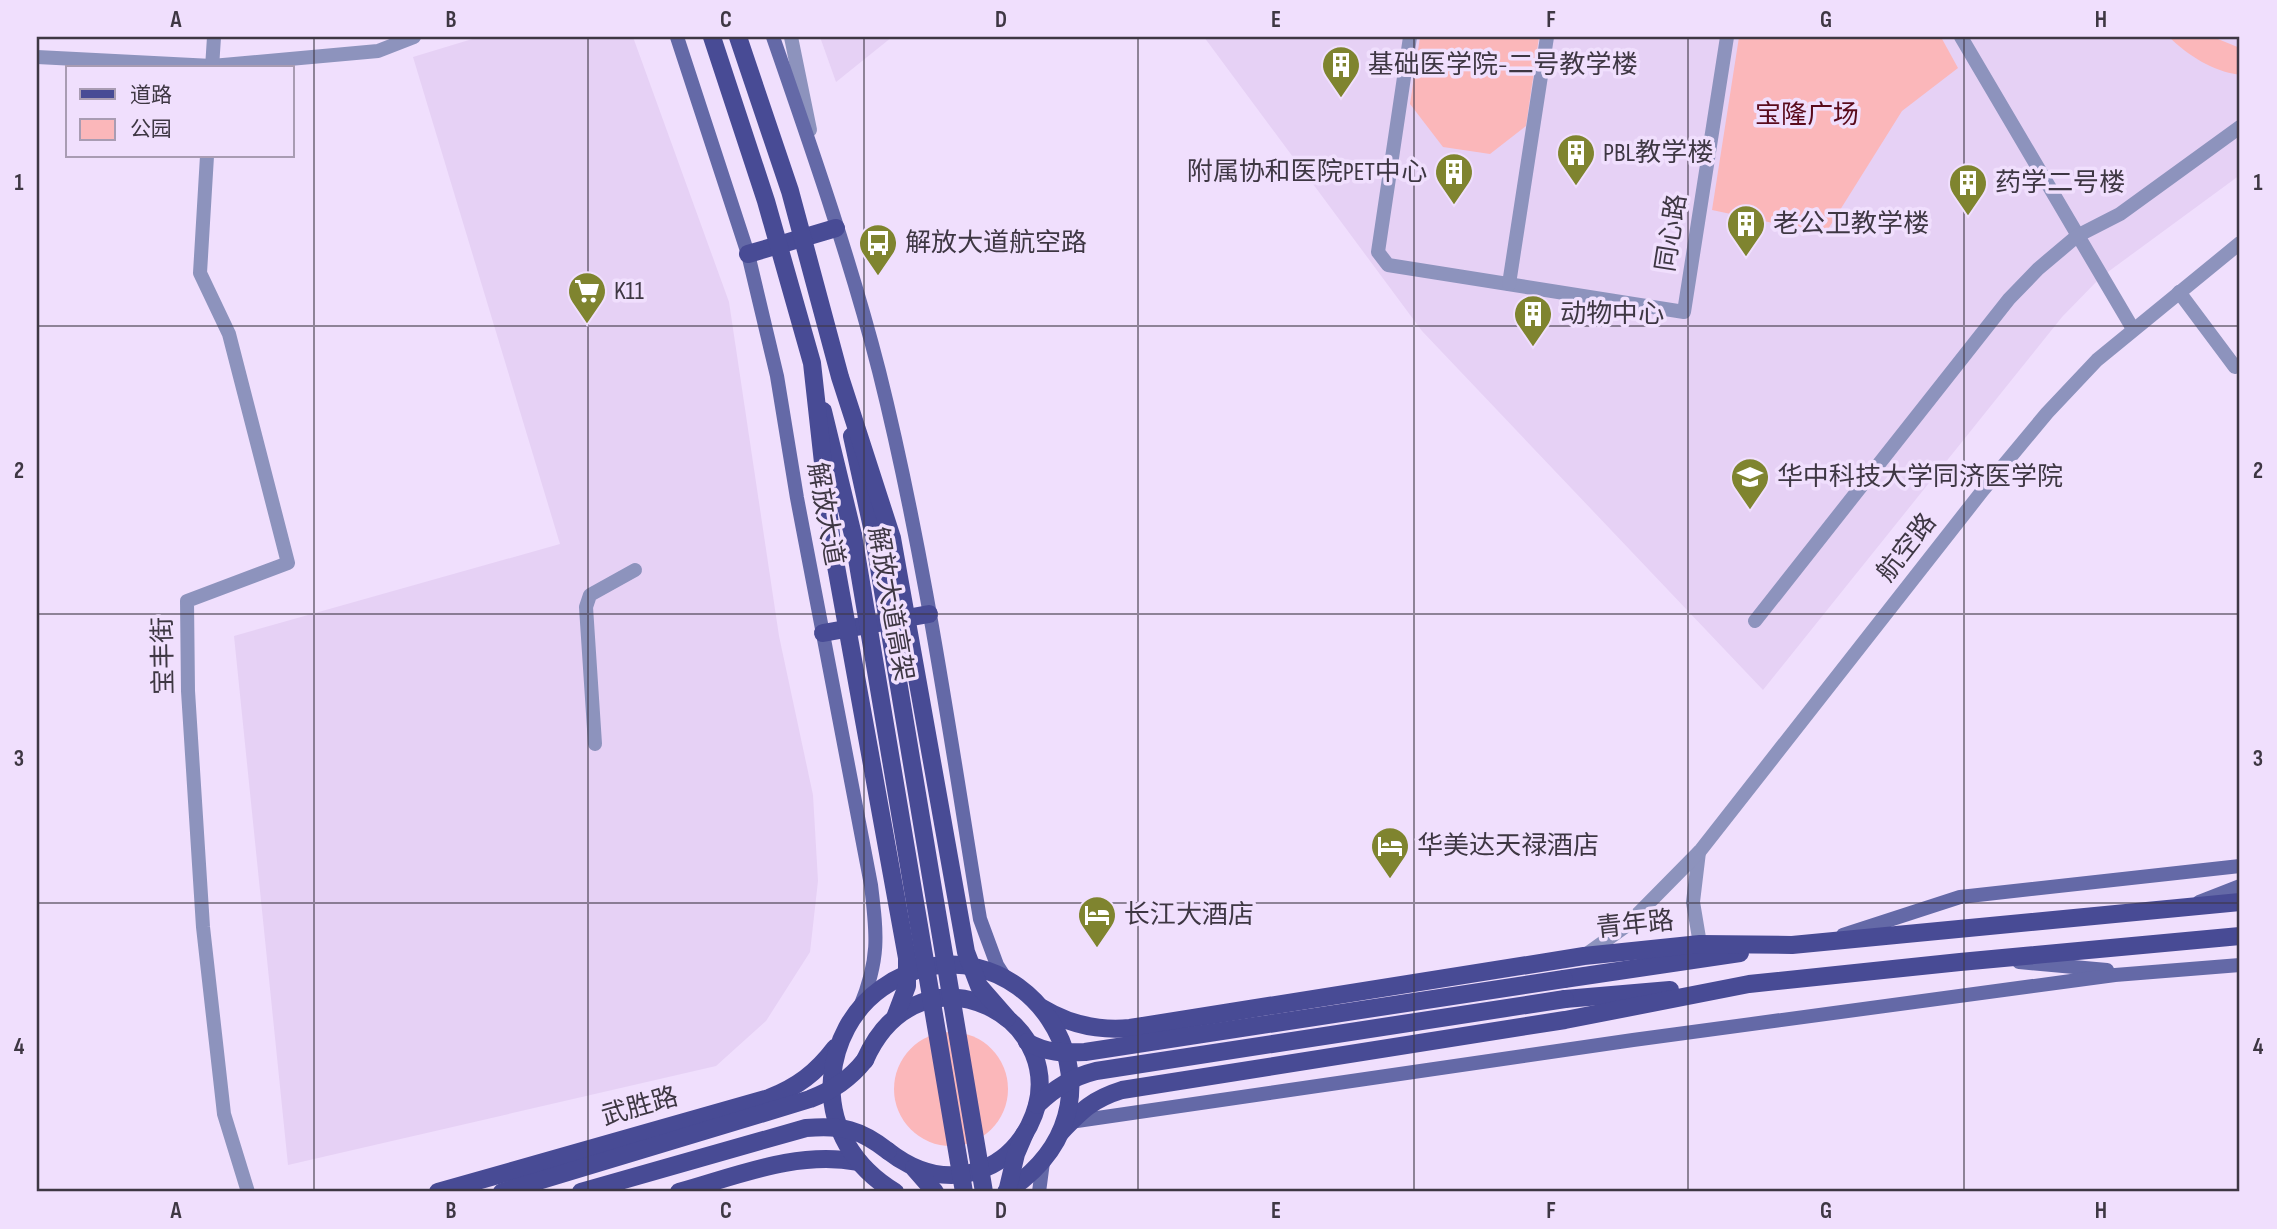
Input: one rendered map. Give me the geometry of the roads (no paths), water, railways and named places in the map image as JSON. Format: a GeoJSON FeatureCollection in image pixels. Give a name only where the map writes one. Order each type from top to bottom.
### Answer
{"type":"FeatureCollection","features":[{"type":"Feature","properties":{"kind":"main road","name":"解放大道"},"geometry":{"type":"LineString","coordinates":[[677,37],[748,254],[777,376],[797,498],[871,885],[877,936],[872,972],[860,1008]]}},
{"type":"Feature","properties":{"kind":"main road","name":"解放大道高架"},"geometry":{"type":"LineString","coordinates":[[712,37],[766,201],[812,363],[853,535],[964,1192]]}},
{"type":"Feature","properties":{"kind":"main road","name":"解放大道高架"},"geometry":{"type":"LineString","coordinates":[[738,37],[790,191],[840,377],[873,532],[984,1192]]}},
{"type":"Feature","properties":{"kind":"main road"},"geometry":{"type":"LineString","coordinates":[[773,37],[817,166],[884,393],[916,537],[980,919],[997,965],[1006,979]]}},
{"type":"Feature","properties":{"kind":"main road"},"geometry":{"type":"LineString","coordinates":[[748,254],[836,228]]}},
{"type":"Feature","properties":{"kind":"main road"},"geometry":{"type":"LineString","coordinates":[[812,363],[832,544],[907,958],[907,986],[897,1015]]}},
{"type":"Feature","properties":{"kind":"main road"},"geometry":{"type":"LineString","coordinates":[[840,377],[892,538],[966,952],[979,986],[1027,1042],[1041,1050],[1085,1052],[1791,945]]}},
{"type":"Feature","properties":{"kind":"main road"},"geometry":{"type":"LineString","coordinates":[[822,633],[929,614]]}},
{"type":"Feature","properties":{"kind":"main road"},"geometry":{"type":"LineString","coordinates":[[1821,942],[1960,897],[2240,866]]}},
{"type":"Feature","properties":{"kind":"main road"},"geometry":{"type":"LineString","coordinates":[[2190,906],[2240,886]]}},
{"type":"Feature","properties":{"kind":"main road","name":"青年路"},"geometry":{"type":"LineString","coordinates":[[1042,1008],[1075,1024],[1113,1030],[1584,956],[1700,944],[1791,945],[2240,902]]}},
{"type":"Feature","properties":{"kind":"main road"},"geometry":{"type":"LineString","coordinates":[[1037,1105],[1060,1085],[1096,1072],[1565,999],[1749,984],[2240,936]]}},
{"type":"Feature","properties":{"kind":"main road"},"geometry":{"type":"LineString","coordinates":[[1986,959],[2139,973]]}},
{"type":"Feature","properties":{"kind":"main road"},"geometry":{"type":"LineString","coordinates":[[895,1192],[858,1162],[839,1130],[833,1110],[831,1087],[839,1043],[860,1008],[891,981],[911,972],[952,965],[972,967],[1006,979],[1032,997],[1055,1026],[1066,1052],[1071,1078],[1066,1127]]}},
{"type":"Feature","properties":{"kind":"main road"},"geometry":{"type":"LineString","coordinates":[[1066,1127],[1633,1040],[2139,973],[2240,965]]}},
{"type":"Feature","properties":{"kind":"main road"},"geometry":{"type":"LineString","coordinates":[[1007,1192],[1027,1179],[1043,1162],[1066,1127],[1094,1101],[1122,1090],[1565,1020],[1749,984]]}},
{"type":"Feature","properties":{"kind":"main road"},"geometry":{"type":"LineString","coordinates":[[502,1192],[783,1108],[829,1091],[855,1073],[883,1028],[897,1015],[927,1000],[952,998],[977,1002],[1007,1018]]}},
{"type":"Feature","properties":{"kind":"main road"},"geometry":{"type":"LineString","coordinates":[[1007,1192],[1014,1161],[1037,1105],[1037,1071],[1027,1042]]}},
{"type":"Feature","properties":{"kind":"main road","name":"武胜路"},"geometry":{"type":"LineString","coordinates":[[438,1192],[769,1098],[792,1089],[808,1077],[822,1065],[839,1043]]}},
{"type":"Feature","properties":{"kind":"main road"},"geometry":{"type":"LineString","coordinates":[[581,1192],[789,1131],[815,1127],[845,1128],[870,1137],[914,1168],[934,1192]]}},
{"type":"Feature","properties":{"kind":"main road"},"geometry":{"type":"LineString","coordinates":[[914,1168],[931,1174],[967,1174],[985,1168],[1014,1148],[1025,1133]]}},
{"type":"Feature","properties":{"kind":"main road"},"geometry":{"type":"LineString","coordinates":[[679,1192],[808,1158],[840,1158],[858,1162]]}},
{"type":"Feature","properties":{"kind":"main road"},"geometry":{"type":"LineString","coordinates":[[1039,1192],[1043,1162]]}},
{"type":"Feature","properties":{"kind":"street"},"geometry":{"type":"LineString","coordinates":[[212,66],[214,37]]}},
{"type":"Feature","properties":{"kind":"street"},"geometry":{"type":"LineString","coordinates":[[222,66],[378,51],[414,37]]}},
{"type":"Feature","properties":{"kind":"street"},"geometry":{"type":"LineString","coordinates":[[791,37],[817,166]]}},
{"type":"Feature","properties":{"kind":"street"},"geometry":{"type":"LineString","coordinates":[[1410,37],[1378,252],[1388,265],[1509,284],[1547,37]]}},
{"type":"Feature","properties":{"kind":"street","name":"同心路"},"geometry":{"type":"LineString","coordinates":[[1509,284],[1684,312],[1727,37]]}},
{"type":"Feature","properties":{"kind":"street"},"geometry":{"type":"LineString","coordinates":[[1961,37],[2133,329]]}},
{"type":"Feature","properties":{"kind":"street"},"geometry":{"type":"LineString","coordinates":[[37,57],[194,66]]}},
{"type":"Feature","properties":{"kind":"street"},"geometry":{"type":"LineString","coordinates":[[1755,621],[2009,299],[2077,236],[2120,214],[2240,127]]}},
{"type":"Feature","properties":{"kind":"street","name":"宝丰街"},"geometry":{"type":"LineString","coordinates":[[207,158],[200,273],[229,334],[288,563],[187,601],[188,691],[203,927],[224,1114],[248,1192]]}},
{"type":"Feature","properties":{"kind":"street","name":"航空路"},"geometry":{"type":"LineString","coordinates":[[1584,956],[1626,926],[1700,851],[1983,490],[2055,404],[2097,360],[2240,243]]}},
{"type":"Feature","properties":{"kind":"street"},"geometry":{"type":"LineString","coordinates":[[2179,292],[2235,367],[2240,366]]}},
{"type":"Feature","properties":{"kind":"street"},"geometry":{"type":"LineString","coordinates":[[595,744],[586,607],[590,595],[635,570]]}},
{"type":"Feature","properties":{"kind":"street","name":"航空路"},"geometry":{"type":"LineString","coordinates":[[1700,851],[1693,902],[1700,944]]}},
{"type":"Feature","properties":{"kind":"place","name":"基础医学院-二号教学楼"},"geometry":{"type":"Point","coordinates":[1341,99]}},
{"type":"Feature","properties":{"kind":"place","name":"PBL教学楼"},"geometry":{"type":"Point","coordinates":[1576,187]}},
{"type":"Feature","properties":{"kind":"place","name":"附属协和医院PET中心"},"geometry":{"type":"Point","coordinates":[1454,206]}},
{"type":"Feature","properties":{"kind":"place","name":"药学二号楼"},"geometry":{"type":"Point","coordinates":[1968,217]}},
{"type":"Feature","properties":{"kind":"place","name":"老公卫教学楼"},"geometry":{"type":"Point","coordinates":[1746,258]}},
{"type":"Feature","properties":{"kind":"place","name":"解放大道航空路"},"geometry":{"type":"Point","coordinates":[878,277]}},
{"type":"Feature","properties":{"kind":"place","name":"K11"},"geometry":{"type":"Point","coordinates":[587,325]}},
{"type":"Feature","properties":{"kind":"place","name":"动物中心"},"geometry":{"type":"Point","coordinates":[1533,348]}},
{"type":"Feature","properties":{"kind":"place","name":"华中科技大学同济医学院"},"geometry":{"type":"Point","coordinates":[1750,511]}},
{"type":"Feature","properties":{"kind":"place","name":"华美达天禄酒店"},"geometry":{"type":"Point","coordinates":[1390,880]}},
{"type":"Feature","properties":{"kind":"place","name":"长江大酒店"},"geometry":{"type":"Point","coordinates":[1097,949]}},
{"type":"Feature","properties":{"kind":"park label","name":"宝隆广场"},"geometry":{"type":"Point","coordinates":[1807,115]}}]}
